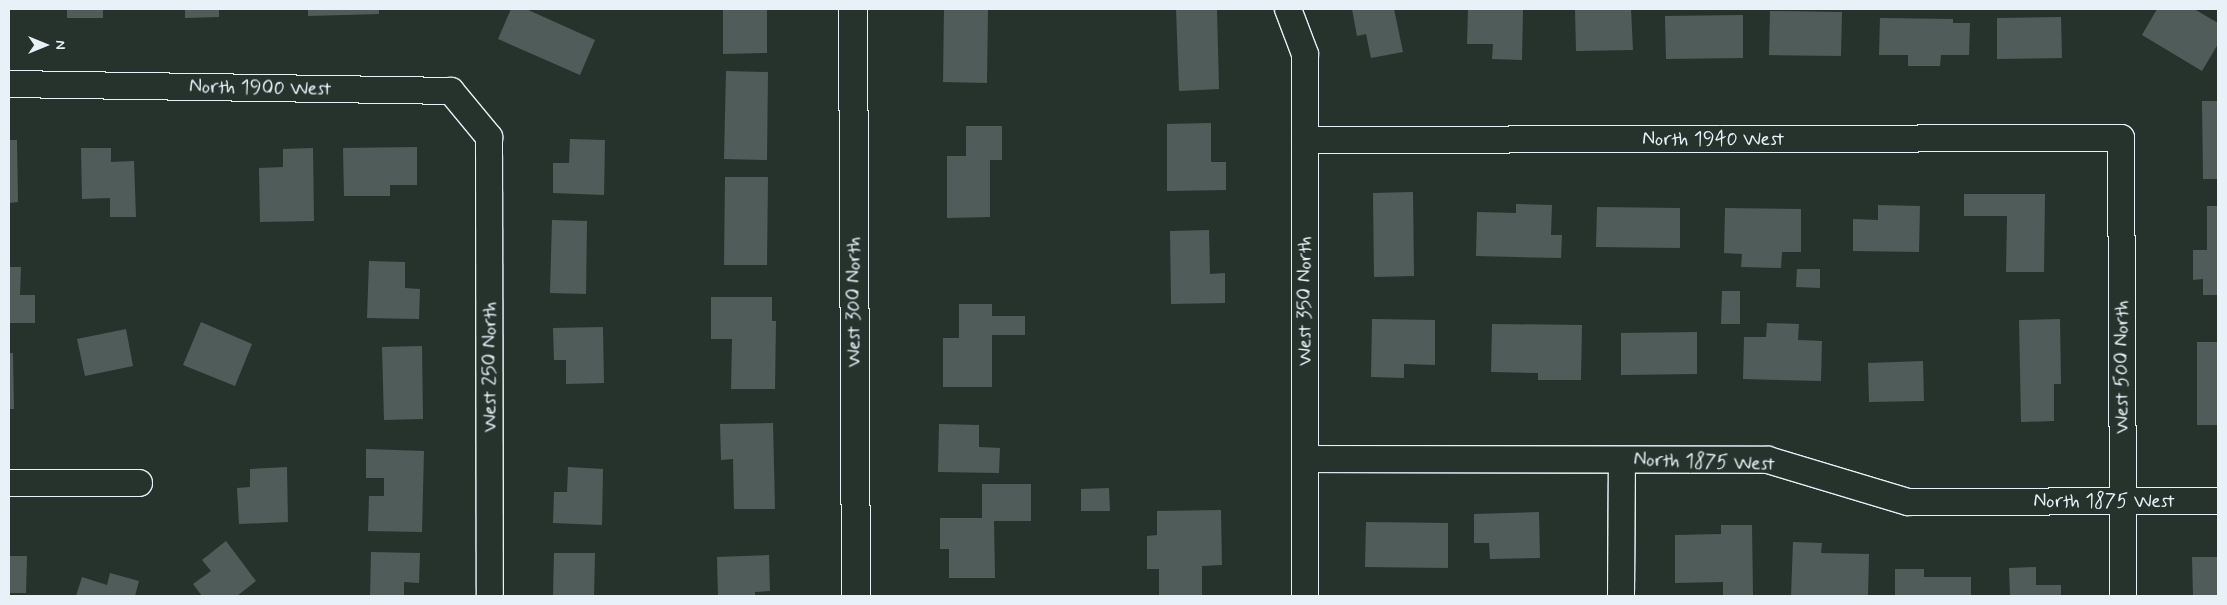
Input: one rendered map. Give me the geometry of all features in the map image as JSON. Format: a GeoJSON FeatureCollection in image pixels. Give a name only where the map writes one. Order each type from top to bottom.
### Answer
{"type":"FeatureCollection","features":[{"type":"Feature","properties":{"kind":"main road","name":"West 300 North"},"geometry":{"type":"LineString","coordinates":[[853,9],[856,596]]}},
{"type":"Feature","properties":{"kind":"street","name":"West 350 North"},"geometry":{"type":"LineString","coordinates":[[1288,9],[1305,54],[1305,596]]}},
{"type":"Feature","properties":{"kind":"street","name":"North 1900 West"},"geometry":{"type":"LineString","coordinates":[[9,84],[451,91],[489,137]]}},
{"type":"Feature","properties":{"kind":"street","name":"West 250 North"},"geometry":{"type":"LineString","coordinates":[[489,137],[490,596]]}},
{"type":"Feature","properties":{"kind":"street","name":"North 1940 West"},"geometry":{"type":"LineString","coordinates":[[1305,140],[2121,138]]}},
{"type":"Feature","properties":{"kind":"street","name":"West 500 North"},"geometry":{"type":"LineString","coordinates":[[2121,138],[2123,596]]}},
{"type":"Feature","properties":{"kind":"street","name":"North 1875 West"},"geometry":{"type":"LineString","coordinates":[[1305,458],[1768,460],[1908,502],[2218,501]]}},
{"type":"Feature","properties":{"kind":"street"},"geometry":{"type":"LineString","coordinates":[[1621,596],[1622,460]]}},
{"type":"Feature","properties":{"kind":"street"},"geometry":{"type":"LineString","coordinates":[[9,484],[139,484]]}},
{"type":"Feature","properties":{"kind":"building"},"geometry":{"type":"Polygon","coordinates":[[[67,9],[103,9],[103,18],[67,18],[67,9]]]}},
{"type":"Feature","properties":{"kind":"building"},"geometry":{"type":"Polygon","coordinates":[[[185,9],[219,9],[219,17],[185,18],[185,9]]]}},
{"type":"Feature","properties":{"kind":"building"},"geometry":{"type":"Polygon","coordinates":[[[308,9],[379,9],[379,14],[308,16],[308,9]]]}},
{"type":"Feature","properties":{"kind":"building"},"geometry":{"type":"Polygon","coordinates":[[[511,9],[526,9],[595,40],[580,75],[498,39],[511,9]]]}},
{"type":"Feature","properties":{"kind":"building"},"geometry":{"type":"Polygon","coordinates":[[[723,9],[767,9],[767,53],[723,54],[723,9]]]}},
{"type":"Feature","properties":{"kind":"building"},"geometry":{"type":"Polygon","coordinates":[[[944,9],[988,9],[987,83],[943,82],[944,9]]]}},
{"type":"Feature","properties":{"kind":"building"},"geometry":{"type":"Polygon","coordinates":[[[1176,9],[1217,9],[1219,89],[1179,91],[1176,9]]]}},
{"type":"Feature","properties":{"kind":"building"},"geometry":{"type":"Polygon","coordinates":[[[1352,9],[1394,9],[1403,52],[1371,58],[1366,34],[1357,36],[1352,9]]]}},
{"type":"Feature","properties":{"kind":"building"},"geometry":{"type":"Polygon","coordinates":[[[1468,9],[1523,9],[1522,60],[1492,59],[1493,44],[1467,44],[1468,9]]]}},
{"type":"Feature","properties":{"kind":"building"},"geometry":{"type":"Polygon","coordinates":[[[1575,9],[1631,9],[1633,50],[1576,51],[1575,9]]]}},
{"type":"Feature","properties":{"kind":"building"},"geometry":{"type":"Polygon","coordinates":[[[2157,9],[2194,9],[2218,23],[2218,44],[2202,71],[2142,35],[2157,9]]]}},
{"type":"Feature","properties":{"kind":"building"},"geometry":{"type":"Polygon","coordinates":[[[1770,11],[1842,12],[1841,56],[1769,55],[1770,11]]]}},
{"type":"Feature","properties":{"kind":"building"},"geometry":{"type":"Polygon","coordinates":[[[1743,15],[1743,58],[1666,59],[1665,16],[1743,15]]]}},
{"type":"Feature","properties":{"kind":"building"},"geometry":{"type":"Polygon","coordinates":[[[2061,17],[2062,58],[1997,59],[1997,18],[2061,17]]]}},
{"type":"Feature","properties":{"kind":"building"},"geometry":{"type":"Polygon","coordinates":[[[1880,18],[1953,19],[1953,23],[1970,23],[1969,55],[1941,55],[1940,66],[1908,66],[1908,55],[1879,55],[1880,18]]]}},
{"type":"Feature","properties":{"kind":"building"},"geometry":{"type":"Polygon","coordinates":[[[726,71],[768,72],[767,160],[724,159],[726,71]]]}},
{"type":"Feature","properties":{"kind":"building"},"geometry":{"type":"Polygon","coordinates":[[[2202,101],[2218,101],[2218,179],[2203,179],[2202,101]]]}},
{"type":"Feature","properties":{"kind":"building"},"geometry":{"type":"Polygon","coordinates":[[[1211,123],[1211,162],[1226,162],[1226,190],[1167,191],[1167,124],[1211,123]]]}},
{"type":"Feature","properties":{"kind":"building"},"geometry":{"type":"Polygon","coordinates":[[[966,126],[1002,126],[1002,160],[990,160],[990,217],[947,218],[947,156],[966,156],[966,126]]]}},
{"type":"Feature","properties":{"kind":"building"},"geometry":{"type":"Polygon","coordinates":[[[570,139],[605,140],[604,195],[553,193],[553,163],[569,163],[570,139]]]}},
{"type":"Feature","properties":{"kind":"building"},"geometry":{"type":"Polygon","coordinates":[[[9,140],[17,140],[18,202],[9,203],[9,140]]]}},
{"type":"Feature","properties":{"kind":"building"},"geometry":{"type":"Polygon","coordinates":[[[417,147],[417,185],[390,185],[390,196],[344,196],[343,148],[417,147]]]}},
{"type":"Feature","properties":{"kind":"building"},"geometry":{"type":"Polygon","coordinates":[[[81,148],[111,148],[111,162],[134,161],[136,217],[110,217],[110,198],[82,199],[81,148]]]}},
{"type":"Feature","properties":{"kind":"building"},"geometry":{"type":"Polygon","coordinates":[[[313,148],[314,221],[260,222],[259,168],[283,167],[283,149],[313,148]]]}},
{"type":"Feature","properties":{"kind":"building"},"geometry":{"type":"Polygon","coordinates":[[[725,177],[768,177],[767,265],[724,265],[725,177]]]}},
{"type":"Feature","properties":{"kind":"building"},"geometry":{"type":"Polygon","coordinates":[[[1413,192],[1414,276],[1374,277],[1373,193],[1413,192]]]}},
{"type":"Feature","properties":{"kind":"building"},"geometry":{"type":"Polygon","coordinates":[[[1964,194],[2045,194],[2044,272],[2006,272],[2007,216],[1964,216],[1964,194]]]}},
{"type":"Feature","properties":{"kind":"building"},"geometry":{"type":"Polygon","coordinates":[[[1516,204],[1552,205],[1551,235],[1562,235],[1561,258],[1476,256],[1477,212],[1516,213],[1516,204]]]}},
{"type":"Feature","properties":{"kind":"building"},"geometry":{"type":"Polygon","coordinates":[[[1878,205],[1920,206],[1919,252],[1853,251],[1853,219],[1878,220],[1878,205]]]}},
{"type":"Feature","properties":{"kind":"building"},"geometry":{"type":"Polygon","coordinates":[[[2207,206],[2218,206],[2218,295],[2203,295],[2203,279],[2193,280],[2193,250],[2207,250],[2207,206]]]}},
{"type":"Feature","properties":{"kind":"building"},"geometry":{"type":"Polygon","coordinates":[[[1597,207],[1680,208],[1680,248],[1596,247],[1597,207]]]}},
{"type":"Feature","properties":{"kind":"building"},"geometry":{"type":"Polygon","coordinates":[[[1725,208],[1801,209],[1801,252],[1782,252],[1781,268],[1741,267],[1742,254],[1724,253],[1725,208]]]}},
{"type":"Feature","properties":{"kind":"building"},"geometry":{"type":"Polygon","coordinates":[[[552,220],[587,221],[586,294],[550,293],[552,220]]]}},
{"type":"Feature","properties":{"kind":"building"},"geometry":{"type":"Polygon","coordinates":[[[1209,230],[1210,274],[1225,273],[1225,303],[1171,304],[1170,231],[1209,230]]]}},
{"type":"Feature","properties":{"kind":"building"},"geometry":{"type":"Polygon","coordinates":[[[369,261],[405,262],[405,288],[420,289],[419,319],[367,318],[369,261]]]}},
{"type":"Feature","properties":{"kind":"building"},"geometry":{"type":"Polygon","coordinates":[[[9,267],[21,267],[20,295],[35,295],[35,323],[9,323],[9,267]]]}},
{"type":"Feature","properties":{"kind":"building"},"geometry":{"type":"Polygon","coordinates":[[[1797,269],[1820,269],[1820,288],[1796,287],[1797,269]]]}},
{"type":"Feature","properties":{"kind":"building"},"geometry":{"type":"Polygon","coordinates":[[[1722,291],[1740,291],[1740,324],[1721,324],[1722,291]]]}},
{"type":"Feature","properties":{"kind":"building"},"geometry":{"type":"Polygon","coordinates":[[[711,297],[772,297],[772,321],[776,321],[775,389],[731,389],[732,339],[711,339],[711,297]]]}},
{"type":"Feature","properties":{"kind":"building"},"geometry":{"type":"Polygon","coordinates":[[[959,304],[992,304],[992,316],[1025,316],[1025,335],[992,335],[992,387],[943,387],[943,338],[959,338],[959,304]]]}},
{"type":"Feature","properties":{"kind":"building"},"geometry":{"type":"Polygon","coordinates":[[[1372,319],[1435,320],[1435,365],[1404,364],[1404,378],[1371,377],[1372,319]]]}},
{"type":"Feature","properties":{"kind":"building"},"geometry":{"type":"Polygon","coordinates":[[[2060,319],[2061,384],[2054,384],[2054,421],[2021,422],[2019,320],[2060,319]]]}},
{"type":"Feature","properties":{"kind":"building"},"geometry":{"type":"Polygon","coordinates":[[[201,322],[252,344],[235,386],[183,365],[201,322]]]}},
{"type":"Feature","properties":{"kind":"building"},"geometry":{"type":"Polygon","coordinates":[[[1767,323],[1799,324],[1798,340],[1822,341],[1821,381],[1743,379],[1744,337],[1766,337],[1767,323]]]}},
{"type":"Feature","properties":{"kind":"building"},"geometry":{"type":"Polygon","coordinates":[[[1492,324],[1582,325],[1581,380],[1538,380],[1538,373],[1491,372],[1492,324]]]}},
{"type":"Feature","properties":{"kind":"building"},"geometry":{"type":"Polygon","coordinates":[[[603,327],[604,383],[566,384],[566,360],[554,360],[553,328],[603,327]]]}},
{"type":"Feature","properties":{"kind":"building"},"geometry":{"type":"Polygon","coordinates":[[[126,329],[133,366],[85,376],[77,339],[126,329]]]}},
{"type":"Feature","properties":{"kind":"building"},"geometry":{"type":"Polygon","coordinates":[[[1697,332],[1697,374],[1621,375],[1621,333],[1697,332]]]}},
{"type":"Feature","properties":{"kind":"building"},"geometry":{"type":"Polygon","coordinates":[[[2197,342],[2218,342],[2218,425],[2197,425],[2197,342]]]}},
{"type":"Feature","properties":{"kind":"building"},"geometry":{"type":"Polygon","coordinates":[[[422,346],[423,419],[384,420],[382,347],[422,346]]]}},
{"type":"Feature","properties":{"kind":"building"},"geometry":{"type":"Polygon","coordinates":[[[9,353],[13,353],[14,409],[9,409],[9,353]]]}},
{"type":"Feature","properties":{"kind":"building"},"geometry":{"type":"Polygon","coordinates":[[[1923,361],[1924,401],[1869,402],[1868,363],[1923,361]]]}},
{"type":"Feature","properties":{"kind":"building"},"geometry":{"type":"Polygon","coordinates":[[[773,423],[775,509],[734,509],[733,459],[721,460],[720,424],[773,423]]]}},
{"type":"Feature","properties":{"kind":"building"},"geometry":{"type":"Polygon","coordinates":[[[939,424],[979,425],[979,447],[1000,448],[999,473],[938,472],[939,424]]]}},
{"type":"Feature","properties":{"kind":"building"},"geometry":{"type":"Polygon","coordinates":[[[366,449],[424,451],[422,532],[368,531],[369,496],[384,496],[384,478],[366,478],[366,449]]]}},
{"type":"Feature","properties":{"kind":"building"},"geometry":{"type":"Polygon","coordinates":[[[287,467],[288,522],[239,524],[237,488],[250,487],[250,469],[287,467]]]}},
{"type":"Feature","properties":{"kind":"building"},"geometry":{"type":"Polygon","coordinates":[[[568,467],[603,469],[602,525],[553,523],[554,492],[567,492],[568,467]]]}},
{"type":"Feature","properties":{"kind":"building"},"geometry":{"type":"Polygon","coordinates":[[[982,484],[1031,484],[1031,521],[994,521],[995,578],[949,578],[949,549],[940,549],[940,518],[982,518],[982,484]]]}},
{"type":"Feature","properties":{"kind":"building"},"geometry":{"type":"Polygon","coordinates":[[[1109,488],[1110,511],[1081,511],[1081,489],[1109,488]]]}},
{"type":"Feature","properties":{"kind":"building"},"geometry":{"type":"Polygon","coordinates":[[[1221,510],[1222,565],[1202,566],[1202,595],[1159,596],[1159,569],[1147,569],[1147,536],[1157,535],[1157,511],[1221,510]]]}},
{"type":"Feature","properties":{"kind":"building"},"geometry":{"type":"Polygon","coordinates":[[[1539,512],[1540,558],[1490,559],[1489,543],[1474,543],[1474,514],[1539,512]]]}},
{"type":"Feature","properties":{"kind":"building"},"geometry":{"type":"Polygon","coordinates":[[[1366,522],[1448,523],[1448,568],[1365,567],[1366,522]]]}},
{"type":"Feature","properties":{"kind":"building"},"geometry":{"type":"Polygon","coordinates":[[[1721,525],[1752,525],[1753,595],[1723,596],[1723,582],[1675,583],[1675,535],[1721,534],[1721,525]]]}},
{"type":"Feature","properties":{"kind":"building"},"geometry":{"type":"Polygon","coordinates":[[[226,541],[256,581],[237,596],[202,596],[193,584],[211,571],[202,560],[226,541]]]}},
{"type":"Feature","properties":{"kind":"building"},"geometry":{"type":"Polygon","coordinates":[[[1793,542],[1822,543],[1821,553],[1869,554],[1868,596],[1791,596],[1793,542]]]}},
{"type":"Feature","properties":{"kind":"building"},"geometry":{"type":"Polygon","coordinates":[[[371,552],[420,553],[419,583],[404,582],[404,596],[370,596],[371,552]]]}},
{"type":"Feature","properties":{"kind":"building"},"geometry":{"type":"Polygon","coordinates":[[[554,553],[595,553],[594,596],[553,596],[554,553]]]}},
{"type":"Feature","properties":{"kind":"building"},"geometry":{"type":"Polygon","coordinates":[[[769,555],[770,591],[755,592],[755,596],[718,596],[717,557],[769,555]]]}},
{"type":"Feature","properties":{"kind":"building"},"geometry":{"type":"Polygon","coordinates":[[[9,556],[27,556],[26,593],[9,593],[9,556]]]}},
{"type":"Feature","properties":{"kind":"building"},"geometry":{"type":"Polygon","coordinates":[[[2192,557],[2218,557],[2218,596],[2193,596],[2192,557]]]}},
{"type":"Feature","properties":{"kind":"building"},"geometry":{"type":"Polygon","coordinates":[[[2036,567],[2036,585],[2061,585],[2061,596],[2010,596],[2009,568],[2036,567]]]}},
{"type":"Feature","properties":{"kind":"building"},"geometry":{"type":"Polygon","coordinates":[[[1895,569],[1924,569],[1924,577],[1971,577],[1971,596],[1895,596],[1895,569]]]}},
{"type":"Feature","properties":{"kind":"building"},"geometry":{"type":"Polygon","coordinates":[[[110,573],[139,581],[135,596],[76,596],[82,577],[107,585],[110,573]]]}}]}
